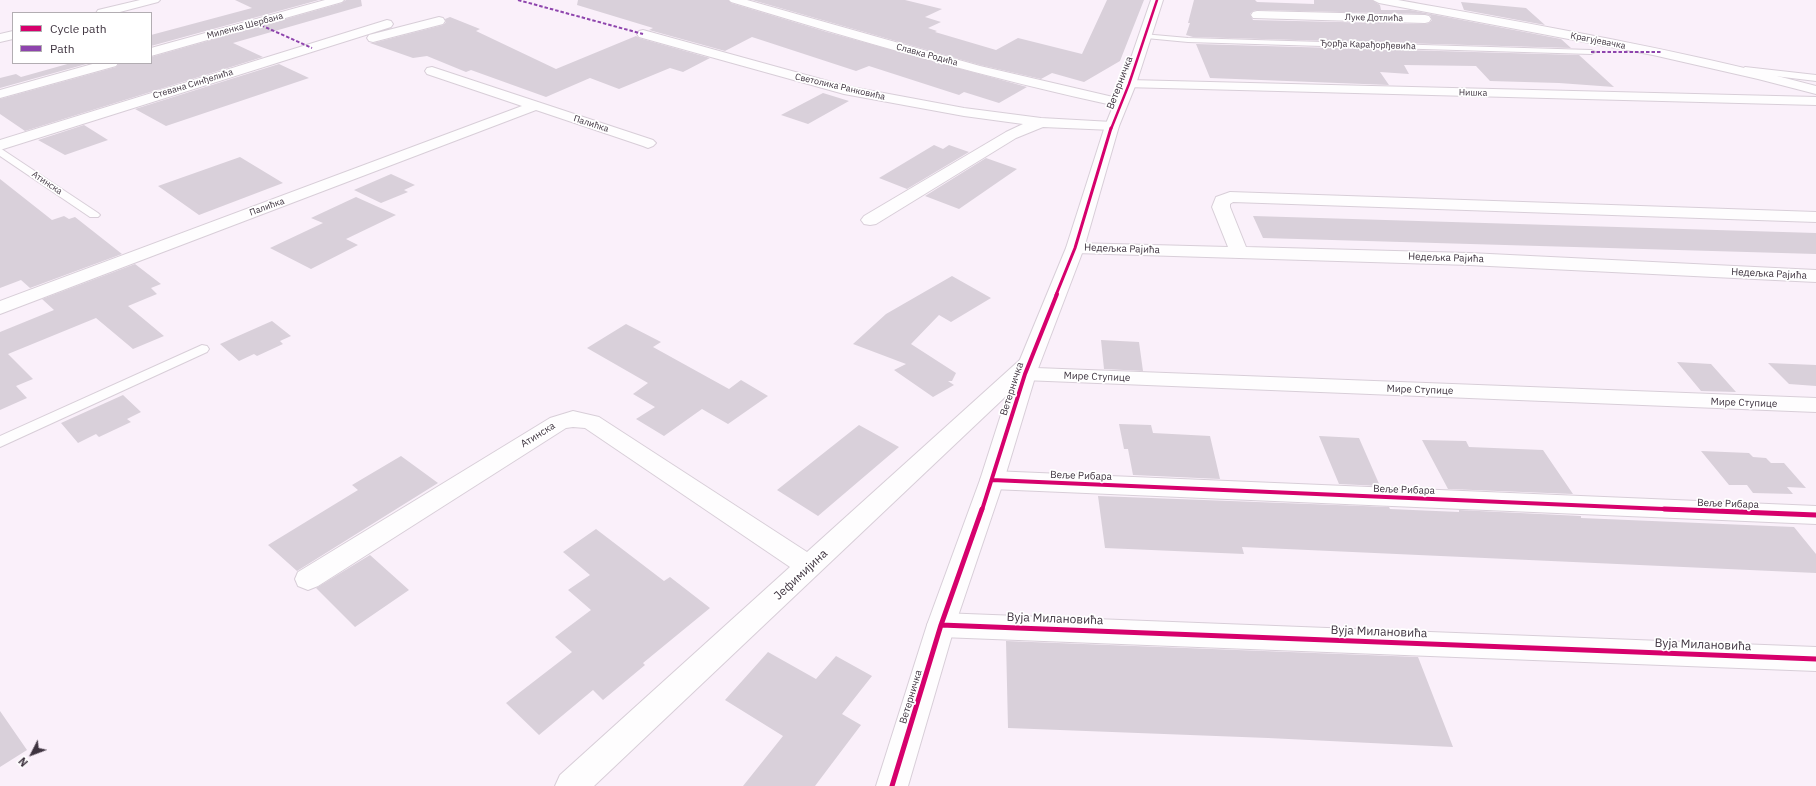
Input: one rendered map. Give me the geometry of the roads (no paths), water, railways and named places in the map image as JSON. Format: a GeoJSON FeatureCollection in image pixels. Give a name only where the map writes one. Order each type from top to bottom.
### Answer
{"type":"FeatureCollection","features":[{"type":"Feature","properties":{"kind":"street"},"geometry":{"type":"LineString","coordinates":[[106,12],[154,0]]}},
{"type":"Feature","properties":{"kind":"street","name":"Миленка Шербана"},"geometry":{"type":"LineString","coordinates":[[152,52],[338,0]]}},
{"type":"Feature","properties":{"kind":"street","name":"Славка Родића"},"geometry":{"type":"LineString","coordinates":[[734,0],[869,40],[1073,94],[1121,104]]}},
{"type":"Feature","properties":{"kind":"street","name":"Ветерничка"},"geometry":{"type":"LineString","coordinates":[[892,786],[941,625],[992,480],[1027,368],[1075,248],[1112,126],[1129,84],[1157,0]]}},
{"type":"Feature","properties":{"kind":"street","name":"Крагујевачка"},"geometry":{"type":"LineString","coordinates":[[1379,0],[1698,59],[1745,70],[1816,90]]}},
{"type":"Feature","properties":{"kind":"street","name":"Луке Дотлића"},"geometry":{"type":"LineString","coordinates":[[1257,15],[1492,21]]}},
{"type":"Feature","properties":{"kind":"street"},"geometry":{"type":"LineString","coordinates":[[301,51],[321,50],[348,44],[439,20]]}},
{"type":"Feature","properties":{"kind":"street","name":"Стевана Синђелића"},"geometry":{"type":"LineString","coordinates":[[0,145],[387,24]]}},
{"type":"Feature","properties":{"kind":"street","name":"Светолика Ранковића"},"geometry":{"type":"LineString","coordinates":[[643,34],[844,90],[964,112],[1041,122],[1112,126]]}},
{"type":"Feature","properties":{"kind":"street"},"geometry":{"type":"LineString","coordinates":[[0,38],[12,35]]}},
{"type":"Feature","properties":{"kind":"street"},"geometry":{"type":"LineString","coordinates":[[0,94],[107,64]]}},
{"type":"Feature","properties":{"kind":"street","name":"Палићка"},"geometry":{"type":"LineString","coordinates":[[432,71],[648,143]]}},
{"type":"Feature","properties":{"kind":"street","name":"Нишка"},"geometry":{"type":"LineString","coordinates":[[1129,84],[1816,101]]}},
{"type":"Feature","properties":{"kind":"street","name":"Палићка"},"geometry":{"type":"LineString","coordinates":[[0,308],[534,106]]}},
{"type":"Feature","properties":{"kind":"street","name":"Светолика Ранковића"},"geometry":{"type":"LineString","coordinates":[[870,220],[1011,135],[1041,122]]}},
{"type":"Feature","properties":{"kind":"street"},"geometry":{"type":"LineString","coordinates":[[1239,252],[1221,207],[1222,201],[1230,197],[1816,217]]}},
{"type":"Feature","properties":{"kind":"street","name":"Недељка Рајића"},"geometry":{"type":"LineString","coordinates":[[1075,248],[1469,259],[1816,276]]}},
{"type":"Feature","properties":{"kind":"street","name":"Мире Ступице"},"geometry":{"type":"LineString","coordinates":[[1027,368],[1816,405]]}},
{"type":"Feature","properties":{"kind":"street","name":"Јефимијина"},"geometry":{"type":"LineString","coordinates":[[571,786],[1027,368]]}},
{"type":"Feature","properties":{"kind":"street","name":"Атинска"},"geometry":{"type":"LineString","coordinates":[[308,579],[558,423],[573,420],[590,422],[810,567]]}},
{"type":"Feature","properties":{"kind":"street","name":"Веље Рибара"},"geometry":{"type":"LineString","coordinates":[[992,480],[1816,515]]}},
{"type":"Feature","properties":{"kind":"street","name":"Вуја Милановића"},"geometry":{"type":"LineString","coordinates":[[941,625],[1816,659]]}},
{"type":"Feature","properties":{"kind":"lane","name":"Ђорђа Карађорђевића"},"geometry":{"type":"LineString","coordinates":[[1146,36],[1188,40],[1591,52]]}},
{"type":"Feature","properties":{"kind":"lane"},"geometry":{"type":"LineString","coordinates":[[1745,70],[1816,78]]}},
{"type":"Feature","properties":{"kind":"lane","name":"Атинска"},"geometry":{"type":"LineString","coordinates":[[0,151],[94,214]]}},
{"type":"Feature","properties":{"kind":"lane"},"geometry":{"type":"LineString","coordinates":[[0,442],[202,349]]}}]}
